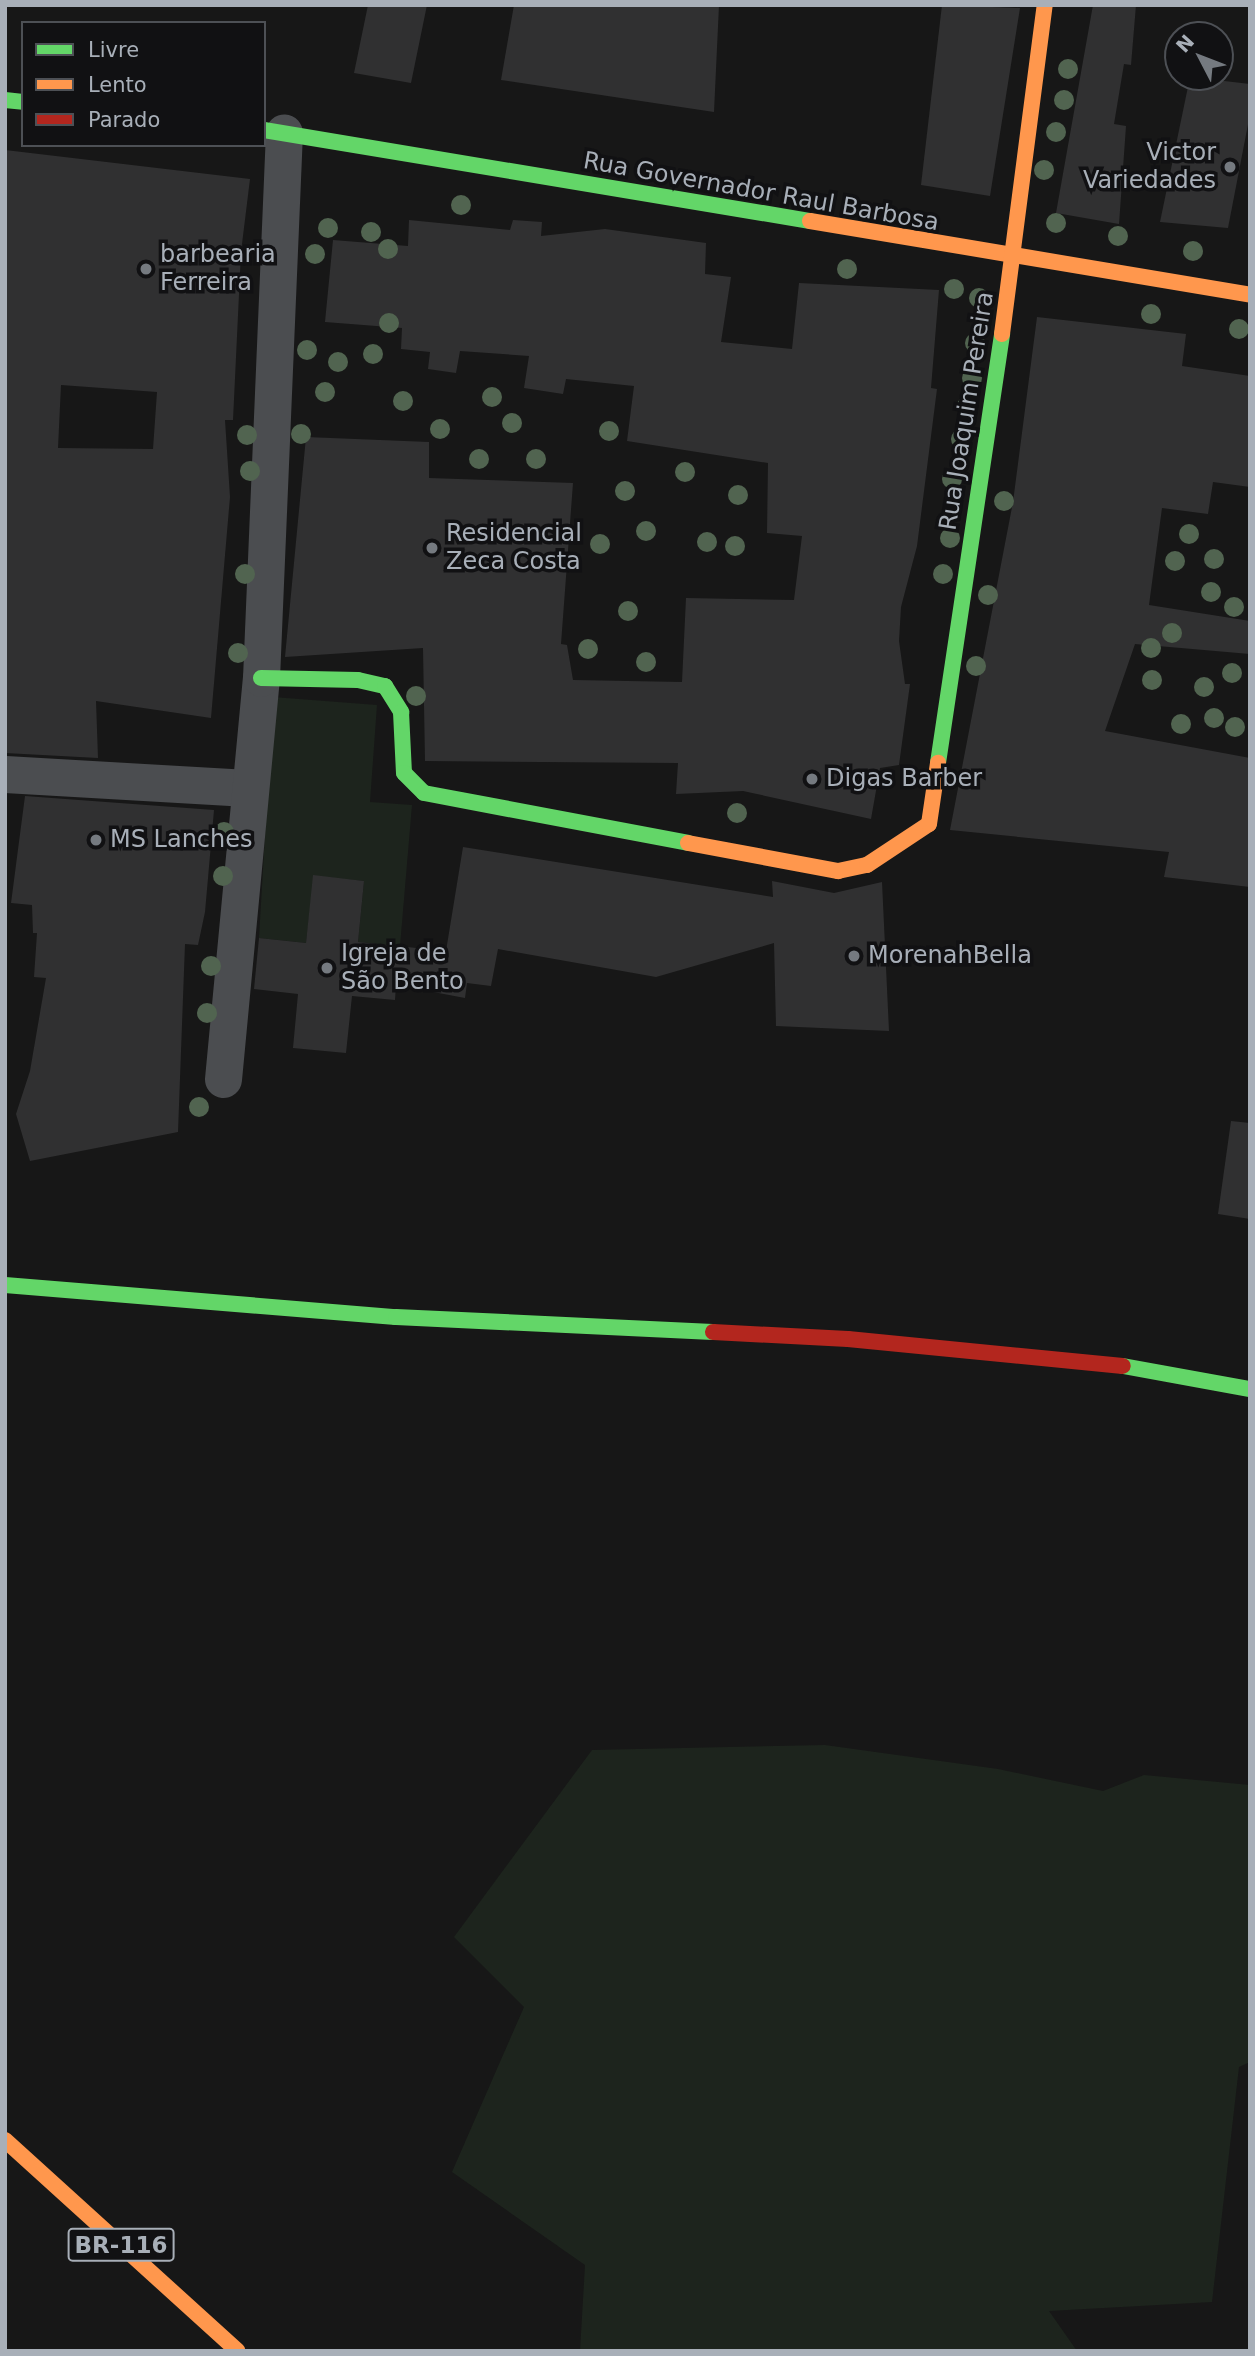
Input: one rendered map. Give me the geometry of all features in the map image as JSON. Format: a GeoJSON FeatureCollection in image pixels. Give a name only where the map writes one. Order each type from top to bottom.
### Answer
{"type":"FeatureCollection","features":[{"type":"Feature","properties":{"kind":"main road","name":"Rua Joaquim Pereira"},"geometry":{"type":"LineString","coordinates":[[261,678],[358,680],[385,686],[401,712],[404,773],[424,793],[838,871],[867,865],[929,824],[1013,259],[1045,5]]}},
{"type":"Feature","properties":{"kind":"main road","name":"Rua Governador Raul Barbosa"},"geometry":{"type":"LineString","coordinates":[[274,131],[1013,259],[1250,295]]}},
{"type":"Feature","properties":{"kind":"main road"},"geometry":{"type":"LineString","coordinates":[[5,1285],[396,1317],[848,1339],[1089,1360],[1250,1389]]}},
{"type":"Feature","properties":{"kind":"main road","name":"BR-116"},"geometry":{"type":"LineString","coordinates":[[5,2140],[238,2351]]}},
{"type":"Feature","properties":{"kind":"street"},"geometry":{"type":"LineString","coordinates":[[223,1079],[248,789],[261,678],[274,131]]}},
{"type":"Feature","properties":{"kind":"street"},"geometry":{"type":"LineString","coordinates":[[5,774],[248,789]]}},
{"type":"Feature","properties":{"kind":"shaded area"},"geometry":{"type":"Polygon","coordinates":[[[273,697],[377,705],[370,802],[412,805],[400,946],[358,942],[364,881],[314,876],[306,943],[259,938],[273,697]]]}},
{"type":"Feature","properties":{"kind":"shaded area"},"geometry":{"type":"Polygon","coordinates":[[[825,1745],[998,1769],[1103,1791],[1144,1775],[1250,1785],[1250,2062],[1239,2067],[1212,2302],[1049,2311],[1077,2351],[580,2351],[585,2265],[452,2172],[524,2007],[454,1937],[592,1750],[825,1745]]]}},
{"type":"Feature","properties":{"kind":"building"},"geometry":{"type":"Polygon","coordinates":[[[368,5],[427,5],[411,83],[354,73],[368,5]]]}},
{"type":"Feature","properties":{"kind":"building"},"geometry":{"type":"Polygon","coordinates":[[[514,5],[719,5],[714,112],[501,80],[514,5]]]}},
{"type":"Feature","properties":{"kind":"building"},"geometry":{"type":"Polygon","coordinates":[[[942,5],[1020,8],[990,196],[921,185],[942,5]]]}},
{"type":"Feature","properties":{"kind":"building"},"geometry":{"type":"Polygon","coordinates":[[[1093,5],[1136,5],[1131,65],[1124,64],[1114,124],[1126,126],[1119,224],[1056,213],[1093,5]]]}},
{"type":"Feature","properties":{"kind":"building"},"geometry":{"type":"Polygon","coordinates":[[[1234,82],[1250,84],[1250,114],[1228,228],[1160,222],[1187,91],[1234,91],[1234,82]]]}},
{"type":"Feature","properties":{"kind":"building"},"geometry":{"type":"Polygon","coordinates":[[[5,150],[250,179],[241,252],[233,420],[225,420],[230,497],[211,718],[96,701],[98,758],[5,753],[5,150]],[[61,385],[58,448],[153,449],[157,392],[61,385]]]}},
{"type":"Feature","properties":{"kind":"building"},"geometry":{"type":"Polygon","coordinates":[[[409,220],[510,230],[513,220],[542,222],[541,236],[605,229],[706,243],[705,274],[731,277],[721,342],[792,349],[799,283],[939,290],[931,388],[937,389],[917,546],[901,607],[899,641],[905,684],[910,684],[899,765],[880,768],[871,819],[743,791],[676,794],[678,763],[425,761],[423,648],[285,657],[306,437],[429,442],[429,478],[573,483],[561,644],[567,645],[573,680],[682,682],[686,598],[794,600],[802,536],[767,533],[768,463],[627,441],[634,386],[566,379],[563,394],[524,388],[529,356],[460,351],[456,373],[428,369],[430,352],[401,349],[402,328],[325,322],[333,240],[408,246],[409,220]]]}},
{"type":"Feature","properties":{"kind":"building"},"geometry":{"type":"Polygon","coordinates":[[[1037,317],[1186,334],[1182,366],[1250,376],[1250,487],[1213,482],[1208,514],[1162,508],[1149,605],[1250,621],[1250,654],[1135,644],[1105,731],[1250,758],[1250,887],[1164,877],[1169,852],[950,830],[1013,502],[1037,317]]]}},
{"type":"Feature","properties":{"kind":"building"},"geometry":{"type":"Polygon","coordinates":[[[25,796],[214,810],[205,912],[198,945],[185,944],[178,1132],[30,1161],[16,1114],[30,1071],[46,978],[34,977],[37,933],[33,933],[32,905],[11,903],[25,796]]]}},
{"type":"Feature","properties":{"kind":"building"},"geometry":{"type":"Polygon","coordinates":[[[463,847],[773,897],[772,881],[834,893],[882,882],[889,1031],[776,1026],[774,943],[656,977],[498,949],[491,986],[467,983],[465,998],[396,985],[395,1000],[352,996],[346,1053],[293,1048],[298,994],[254,989],[259,938],[306,943],[313,875],[364,881],[358,942],[446,951],[463,847]]]}},
{"type":"Feature","properties":{"kind":"building"},"geometry":{"type":"Polygon","coordinates":[[[1231,1121],[1250,1123],[1250,1219],[1218,1214],[1231,1121]]]}},
{"type":"Feature","properties":{"kind":"traffic: fast"},"geometry":{"type":"LineString","coordinates":[[5,100],[21,102]]}},
{"type":"Feature","properties":{"kind":"traffic: fast"},"geometry":{"type":"LineString","coordinates":[[266,130],[810,221]]}},
{"type":"Feature","properties":{"kind":"traffic: fast"},"geometry":{"type":"LineString","coordinates":[[938,763],[1002,334]]}},
{"type":"Feature","properties":{"kind":"traffic: fast"},"geometry":{"type":"LineString","coordinates":[[261,678],[358,680],[385,686],[401,712],[404,773],[424,793],[688,843]]}},
{"type":"Feature","properties":{"kind":"traffic: fast"},"geometry":{"type":"LineString","coordinates":[[5,1285],[396,1317],[713,1332]]}},
{"type":"Feature","properties":{"kind":"traffic: fast"},"geometry":{"type":"LineString","coordinates":[[1123,1366],[1250,1389]]}},
{"type":"Feature","properties":{"kind":"traffic: slow"},"geometry":{"type":"LineString","coordinates":[[1002,334],[1045,5]]}},
{"type":"Feature","properties":{"kind":"traffic: slow"},"geometry":{"type":"LineString","coordinates":[[810,221],[1250,295]]}},
{"type":"Feature","properties":{"kind":"traffic: slow"},"geometry":{"type":"LineString","coordinates":[[688,843],[838,871],[867,865],[929,824],[938,763]]}},
{"type":"Feature","properties":{"kind":"traffic: slow"},"geometry":{"type":"LineString","coordinates":[[5,2140],[238,2351]]}},
{"type":"Feature","properties":{"kind":"traffic: jam"},"geometry":{"type":"LineString","coordinates":[[713,1332],[848,1339],[1123,1366]]}},
{"type":"Feature","properties":{"kind":"place","name":"Victor Variedades"},"geometry":{"type":"Point","coordinates":[1230,167]}},
{"type":"Feature","properties":{"kind":"place","name":"barbearia Ferreira"},"geometry":{"type":"Point","coordinates":[146,269]}},
{"type":"Feature","properties":{"kind":"place","name":"Residencial Zeca Costa"},"geometry":{"type":"Point","coordinates":[432,548]}},
{"type":"Feature","properties":{"kind":"place","name":"Digas Barber"},"geometry":{"type":"Point","coordinates":[812,779]}},
{"type":"Feature","properties":{"kind":"place","name":"MS Lanches"},"geometry":{"type":"Point","coordinates":[96,840]}},
{"type":"Feature","properties":{"kind":"place","name":"MorenahBella"},"geometry":{"type":"Point","coordinates":[854,956]}},
{"type":"Feature","properties":{"kind":"place","name":"Igreja de São Bento"},"geometry":{"type":"Point","coordinates":[327,968]}}]}
